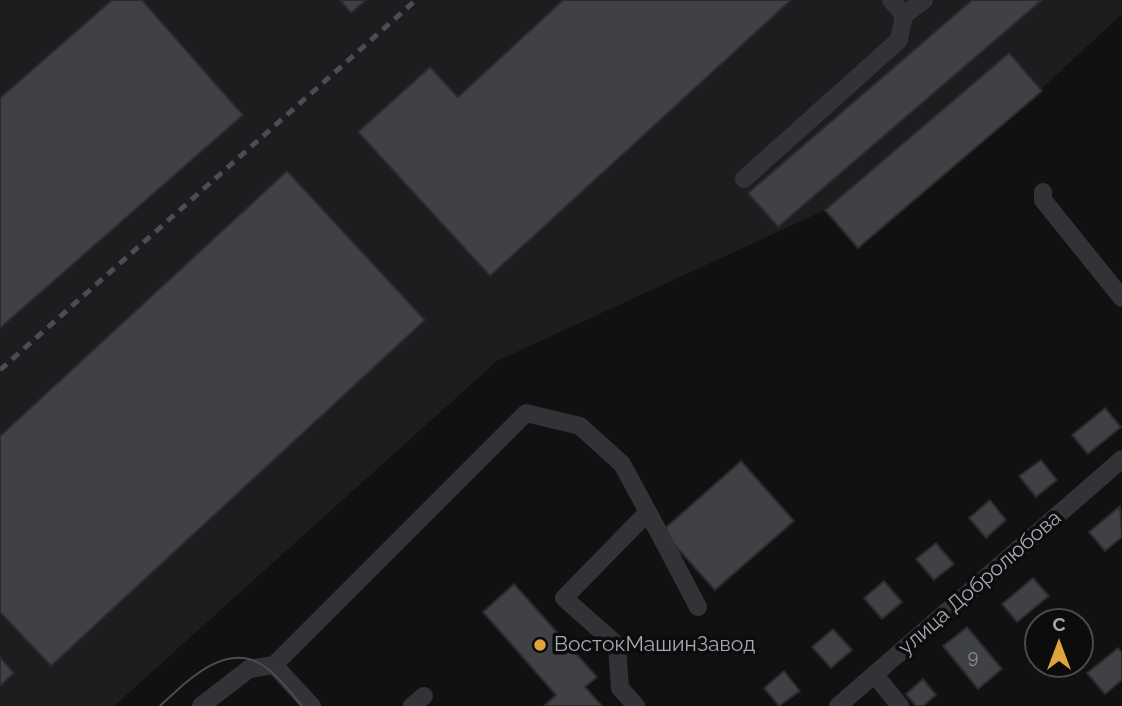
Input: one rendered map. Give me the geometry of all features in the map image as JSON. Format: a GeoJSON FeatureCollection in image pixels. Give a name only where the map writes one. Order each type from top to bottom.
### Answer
{"type":"FeatureCollection","features":[{"type":"Feature","properties":{"kind":"street"},"geometry":{"type":"LineString","coordinates":[[891,0],[904,15]]}},
{"type":"Feature","properties":{"kind":"street"},"geometry":{"type":"LineString","coordinates":[[744,179],[899,40],[904,15],[925,0]]}},
{"type":"Feature","properties":{"kind":"street"},"geometry":{"type":"LineString","coordinates":[[1043,192],[1043,200],[1122,298]]}},
{"type":"Feature","properties":{"kind":"street"},"geometry":{"type":"LineString","coordinates":[[201,706],[249,669],[274,665],[526,413],[580,426],[622,464],[698,607]]}},
{"type":"Feature","properties":{"kind":"street","name":"улица Добролюбова"},"geometry":{"type":"LineString","coordinates":[[838,706],[1122,459]]}},
{"type":"Feature","properties":{"kind":"street"},"geometry":{"type":"LineString","coordinates":[[636,706],[620,688],[617,645],[564,598],[648,512]]}},
{"type":"Feature","properties":{"kind":"street"},"geometry":{"type":"LineString","coordinates":[[274,665],[312,706]]}},
{"type":"Feature","properties":{"kind":"street"},"geometry":{"type":"LineString","coordinates":[[875,675],[900,706]]}},
{"type":"Feature","properties":{"kind":"shaded area"},"geometry":{"type":"Polygon","coordinates":[[[0,0],[1122,0],[1122,14],[995,132],[497,361],[114,706],[0,706],[0,0]]]}},
{"type":"Feature","properties":{"kind":"building"},"geometry":{"type":"Polygon","coordinates":[[[112,0],[142,0],[243,115],[0,328],[0,98],[112,0]]]}},
{"type":"Feature","properties":{"kind":"building"},"geometry":{"type":"Polygon","coordinates":[[[340,0],[366,0],[351,13],[340,0]]]}},
{"type":"Feature","properties":{"kind":"building"},"geometry":{"type":"Polygon","coordinates":[[[563,0],[791,0],[490,276],[358,132],[430,67],[458,97],[563,0]]]}},
{"type":"Feature","properties":{"kind":"building"},"geometry":{"type":"Polygon","coordinates":[[[972,0],[1042,0],[778,227],[748,193],[972,0]]]}},
{"type":"Feature","properties":{"kind":"building"},"geometry":{"type":"Polygon","coordinates":[[[1009,53],[1042,91],[858,248],[825,210],[1009,53]]]}},
{"type":"Feature","properties":{"kind":"building"},"geometry":{"type":"Polygon","coordinates":[[[287,171],[425,320],[51,666],[0,612],[0,436],[287,171]]]}},
{"type":"Feature","properties":{"kind":"building"},"geometry":{"type":"Polygon","coordinates":[[[1105,408],[1121,427],[1088,454],[1072,435],[1105,408]]]}},
{"type":"Feature","properties":{"kind":"building"},"geometry":{"type":"Polygon","coordinates":[[[1041,460],[1057,480],[1036,497],[1019,476],[1041,460]]]}},
{"type":"Feature","properties":{"kind":"building"},"geometry":{"type":"Polygon","coordinates":[[[741,461],[794,521],[715,590],[662,531],[741,461]]]}},
{"type":"Feature","properties":{"kind":"building"},"geometry":{"type":"Polygon","coordinates":[[[990,500],[1006,520],[986,538],[969,518],[990,500]]]}},
{"type":"Feature","properties":{"kind":"building"},"geometry":{"type":"Polygon","coordinates":[[[1120,506],[1122,537],[1105,551],[1089,532],[1120,506]]]}},
{"type":"Feature","properties":{"kind":"building"},"geometry":{"type":"Polygon","coordinates":[[[936,543],[954,564],[934,580],[916,559],[936,543]]]}},
{"type":"Feature","properties":{"kind":"building"},"geometry":{"type":"Polygon","coordinates":[[[1033,578],[1049,596],[1034,608],[1024,608],[1024,616],[1017,622],[1002,604],[1033,578]]]}},
{"type":"Feature","properties":{"kind":"building"},"geometry":{"type":"Polygon","coordinates":[[[884,581],[902,602],[882,619],[864,598],[884,581]]]}},
{"type":"Feature","properties":{"kind":"building","name":"ВостокМашинЗавод"},"geometry":{"type":"Polygon","coordinates":[[[514,584],[597,677],[585,687],[602,706],[544,706],[556,695],[483,612],[514,584]]]}},
{"type":"Feature","properties":{"kind":"building"},"geometry":{"type":"Polygon","coordinates":[[[967,627],[1002,669],[978,689],[943,646],[967,627]]]}},
{"type":"Feature","properties":{"kind":"building"},"geometry":{"type":"Polygon","coordinates":[[[833,629],[852,650],[831,668],[812,647],[833,629]]]}},
{"type":"Feature","properties":{"kind":"building"},"geometry":{"type":"Polygon","coordinates":[[[1118,648],[1122,653],[1122,680],[1105,694],[1091,678],[1094,678],[1094,667],[1118,648]]]}},
{"type":"Feature","properties":{"kind":"building"},"geometry":{"type":"Polygon","coordinates":[[[0,657],[14,673],[0,686],[0,657]]]}},
{"type":"Feature","properties":{"kind":"building"},"geometry":{"type":"Polygon","coordinates":[[[784,671],[800,691],[779,706],[764,688],[784,671]]]}},
{"type":"Feature","properties":{"kind":"building"},"geometry":{"type":"Polygon","coordinates":[[[923,679],[936,695],[923,706],[916,706],[906,694],[923,679]]]}},
{"type":"Feature","properties":{"kind":"tram line"},"geometry":{"type":"LineString","coordinates":[[160,706],[208,667],[235,658],[250,659],[264,666],[302,706]]}},
{"type":"Feature","properties":{"kind":"railway"},"geometry":{"type":"LineString","coordinates":[[0,370],[416,0]]}},
{"type":"Feature","properties":{"kind":"place","name":"ВостокМашинЗавод"},"geometry":{"type":"Point","coordinates":[540,645]}}]}
